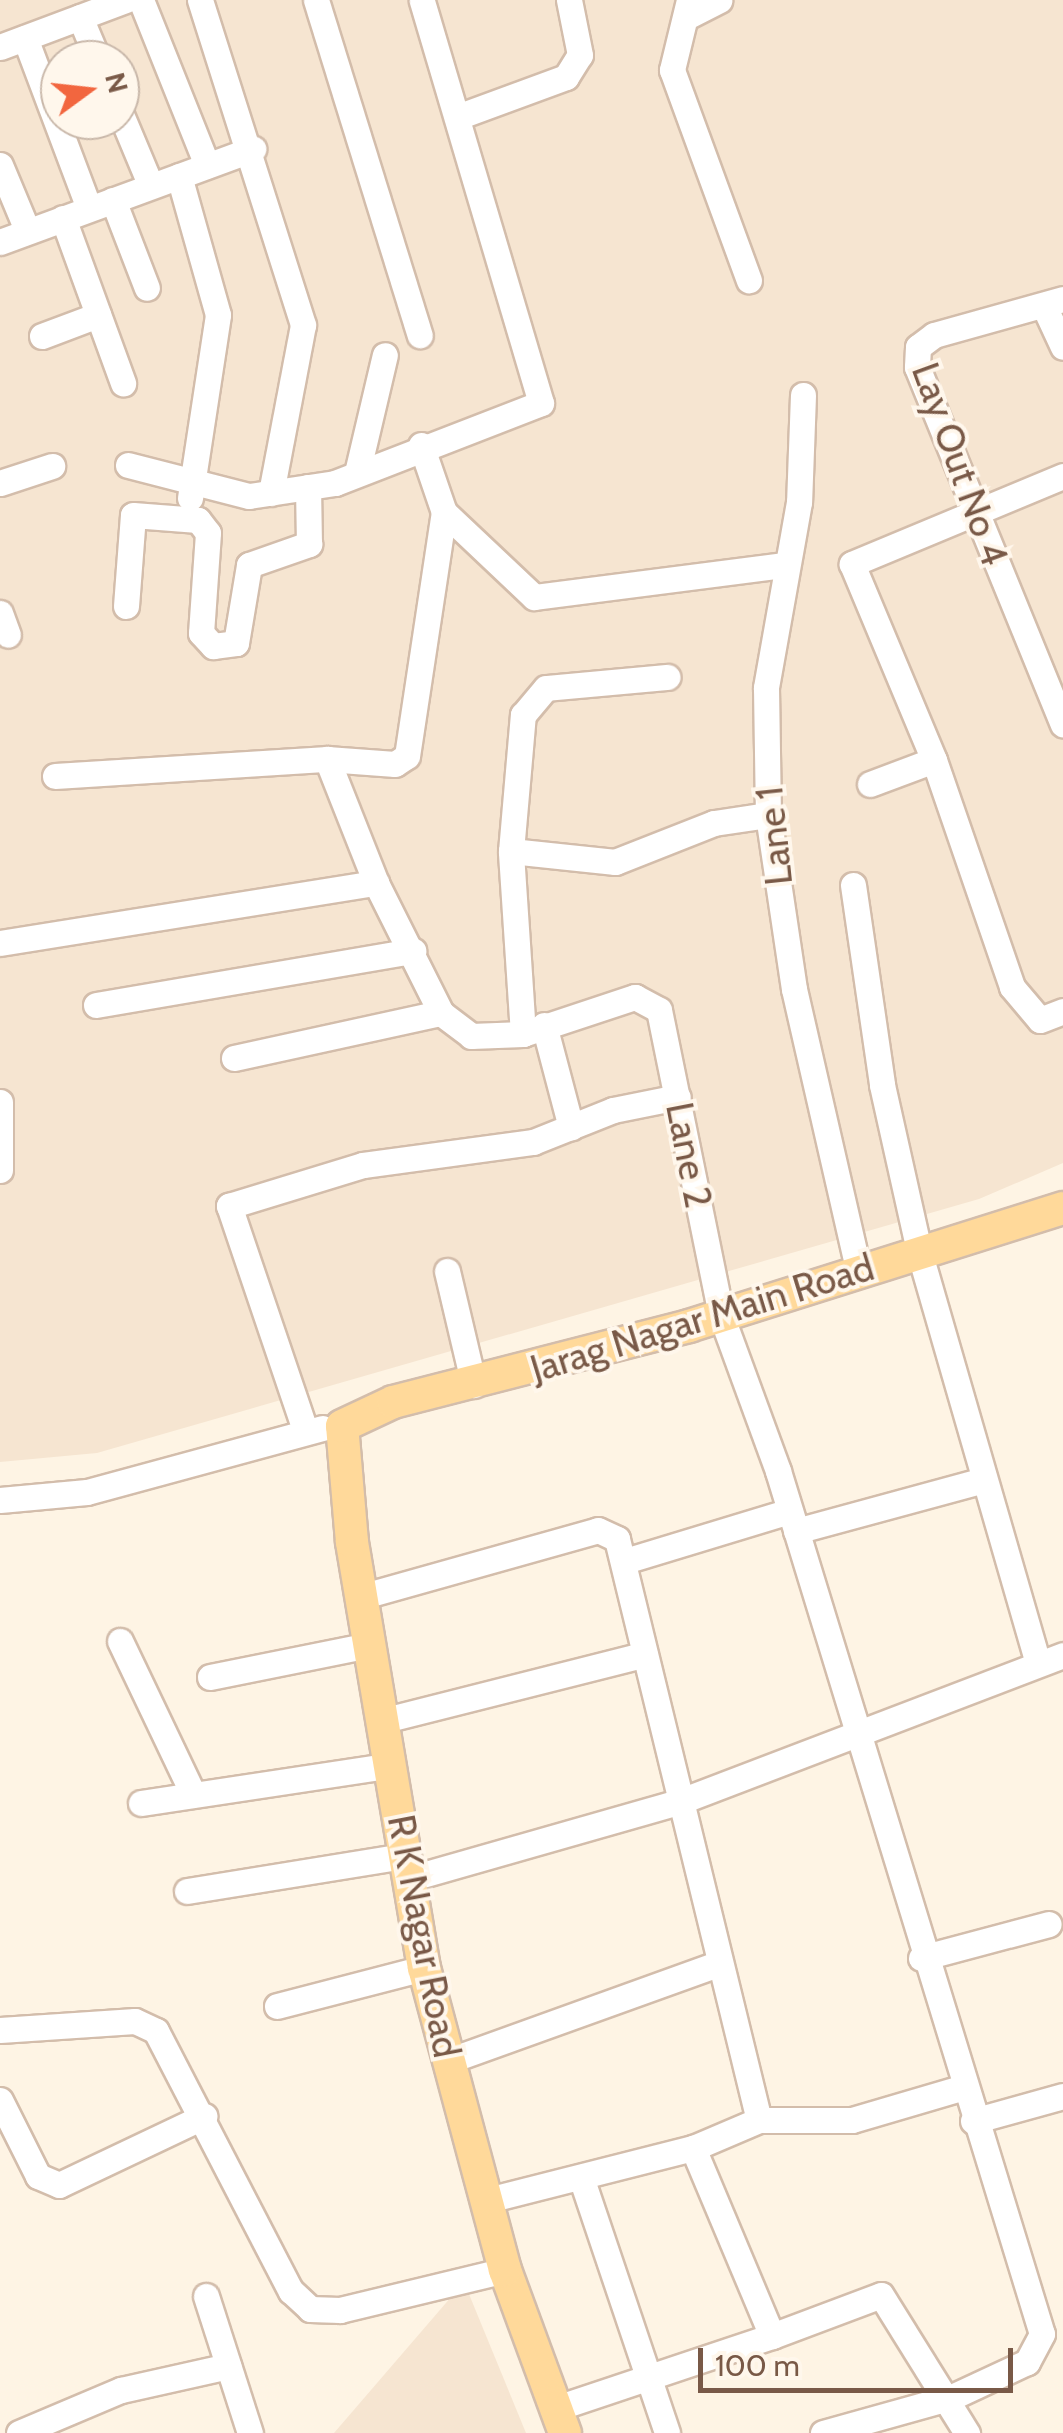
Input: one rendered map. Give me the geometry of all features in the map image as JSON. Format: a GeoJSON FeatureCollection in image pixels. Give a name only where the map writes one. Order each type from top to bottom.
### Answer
{"type":"FeatureCollection","features":[{"type":"Feature","properties":{"kind":"main road","name":"Jarag Nagar Main Road"},"geometry":{"type":"LineString","coordinates":[[342,1426],[393,1402],[474,1385],[721,1315],[1063,1208]]}},
{"type":"Feature","properties":{"kind":"main road","name":"R K Nagar Road"},"geometry":{"type":"LineString","coordinates":[[342,1426],[360,1597],[424,1968],[484,2201],[505,2270],[561,2420]]}},
{"type":"Feature","properties":{"kind":"street"},"geometry":{"type":"LineString","coordinates":[[0,47],[126,0]]}},
{"type":"Feature","properties":{"kind":"street"},"geometry":{"type":"LineString","coordinates":[[140,0],[207,165]]}},
{"type":"Feature","properties":{"kind":"street"},"geometry":{"type":"LineString","coordinates":[[200,0],[253,149],[304,325],[271,493]]}},
{"type":"Feature","properties":{"kind":"street"},"geometry":{"type":"LineString","coordinates":[[316,0],[420,335]]}},
{"type":"Feature","properties":{"kind":"street"},"geometry":{"type":"LineString","coordinates":[[126,606],[129,520],[140,512],[190,500],[271,493],[309,504],[356,473],[427,461],[541,403],[460,116],[422,0]]}},
{"type":"Feature","properties":{"kind":"street"},"geometry":{"type":"LineString","coordinates":[[460,116],[566,77],[580,55],[568,0]]}},
{"type":"Feature","properties":{"kind":"street"},"geometry":{"type":"LineString","coordinates":[[719,0],[690,7],[672,70],[749,280]]}},
{"type":"Feature","properties":{"kind":"street"},"geometry":{"type":"LineString","coordinates":[[80,17],[90,40]]}},
{"type":"Feature","properties":{"kind":"street"},"geometry":{"type":"LineString","coordinates":[[25,38],[101,204],[147,288]]}},
{"type":"Feature","properties":{"kind":"street"},"geometry":{"type":"LineString","coordinates":[[132,140],[151,186]]}},
{"type":"Feature","properties":{"kind":"street"},"geometry":{"type":"LineString","coordinates":[[0,242],[253,149]]}},
{"type":"Feature","properties":{"kind":"street"},"geometry":{"type":"LineString","coordinates":[[0,165],[28,230]]}},
{"type":"Feature","properties":{"kind":"street"},"geometry":{"type":"LineString","coordinates":[[179,176],[218,315],[190,500]]}},
{"type":"Feature","properties":{"kind":"street"},"geometry":{"type":"LineString","coordinates":[[63,218],[123,383]]}},
{"type":"Feature","properties":{"kind":"street"},"geometry":{"type":"LineString","coordinates":[[1054,302],[1063,348]]}},
{"type":"Feature","properties":{"kind":"street","name":"Lay Out No 4"},"geometry":{"type":"LineString","coordinates":[[1054,302],[918,347],[916,367],[1063,724]]}},
{"type":"Feature","properties":{"kind":"street"},"geometry":{"type":"LineString","coordinates":[[42,336],[98,316]]}},
{"type":"Feature","properties":{"kind":"street"},"geometry":{"type":"LineString","coordinates":[[356,473],[385,356]]}},
{"type":"Feature","properties":{"kind":"street","name":"Lane 1"},"geometry":{"type":"LineString","coordinates":[[804,395],[800,502],[784,565],[766,688],[768,815],[794,988],[859,1272]]}},
{"type":"Feature","properties":{"kind":"street"},"geometry":{"type":"LineString","coordinates":[[55,776],[327,760],[395,764],[407,756],[444,512],[427,461]]}},
{"type":"Feature","properties":{"kind":"street"},"geometry":{"type":"LineString","coordinates":[[128,465],[190,500],[208,533],[201,633],[213,646],[240,638],[249,565],[308,544],[309,504]]}},
{"type":"Feature","properties":{"kind":"street"},"geometry":{"type":"LineString","coordinates":[[0,483],[52,466]]}},
{"type":"Feature","properties":{"kind":"street"},"geometry":{"type":"LineString","coordinates":[[1063,476],[971,508],[852,564],[934,760],[1012,987],[1040,1020],[1063,1011]]}},
{"type":"Feature","properties":{"kind":"street"},"geometry":{"type":"LineString","coordinates":[[444,512],[534,597],[784,565]]}},
{"type":"Feature","properties":{"kind":"street"},"geometry":{"type":"LineString","coordinates":[[571,1126],[534,1030],[511,851],[534,695],[668,677]]}},
{"type":"Feature","properties":{"kind":"street"},"geometry":{"type":"LineString","coordinates":[[327,760],[376,882],[441,1013],[470,1036],[534,1030]]}},
{"type":"Feature","properties":{"kind":"street"},"geometry":{"type":"LineString","coordinates":[[870,784],[934,760]]}},
{"type":"Feature","properties":{"kind":"street"},"geometry":{"type":"LineString","coordinates":[[511,851],[616,862],[714,823],[768,815]]}},
{"type":"Feature","properties":{"kind":"street"},"geometry":{"type":"LineString","coordinates":[[0,943],[376,882]]}},
{"type":"Feature","properties":{"kind":"street"},"geometry":{"type":"LineString","coordinates":[[187,1892],[406,1868],[681,1801],[855,1728],[1051,1659],[984,1480],[919,1251],[882,1085],[853,885]]}},
{"type":"Feature","properties":{"kind":"street"},"geometry":{"type":"LineString","coordinates":[[96,1005],[413,950]]}},
{"type":"Feature","properties":{"kind":"street","name":"Lane 2"},"geometry":{"type":"LineString","coordinates":[[534,1030],[650,998],[678,1097],[721,1315],[793,1521],[921,1958],[1042,2334],[1027,2362],[952,2398],[823,2433]]}},
{"type":"Feature","properties":{"kind":"street"},"geometry":{"type":"LineString","coordinates":[[234,1058],[441,1013]]}},
{"type":"Feature","properties":{"kind":"street"},"geometry":{"type":"LineString","coordinates":[[304,1430],[229,1206],[363,1164],[532,1142],[571,1126],[678,1097]]}},
{"type":"Feature","properties":{"kind":"street"},"geometry":{"type":"LineString","coordinates":[[0,1102],[0,1170]]}},
{"type":"Feature","properties":{"kind":"street"},"geometry":{"type":"LineString","coordinates":[[447,1271],[474,1385]]}},
{"type":"Feature","properties":{"kind":"street"},"geometry":{"type":"LineString","coordinates":[[0,1500],[88,1492],[304,1430],[342,1426]]}},
{"type":"Feature","properties":{"kind":"street"},"geometry":{"type":"LineString","coordinates":[[625,1561],[984,1480]]}},
{"type":"Feature","properties":{"kind":"street"},"geometry":{"type":"LineString","coordinates":[[360,1597],[598,1530],[617,1538],[759,2120]]}},
{"type":"Feature","properties":{"kind":"street"},"geometry":{"type":"LineString","coordinates":[[120,1640],[193,1794]]}},
{"type":"Feature","properties":{"kind":"street"},"geometry":{"type":"LineString","coordinates":[[210,1677],[368,1646]]}},
{"type":"Feature","properties":{"kind":"street"},"geometry":{"type":"LineString","coordinates":[[382,1721],[645,1654]]}},
{"type":"Feature","properties":{"kind":"street"},"geometry":{"type":"LineString","coordinates":[[141,1803],[391,1764]]}},
{"type":"Feature","properties":{"kind":"street"},"geometry":{"type":"LineString","coordinates":[[921,1958],[1050,1924]]}},
{"type":"Feature","properties":{"kind":"street"},"geometry":{"type":"LineString","coordinates":[[448,2061],[718,1964]]}},
{"type":"Feature","properties":{"kind":"street"},"geometry":{"type":"LineString","coordinates":[[277,2006],[424,1968]]}},
{"type":"Feature","properties":{"kind":"street"},"geometry":{"type":"LineString","coordinates":[[0,2030],[146,2023],[204,2116],[291,2291],[310,2308],[340,2310],[505,2270]]}},
{"type":"Feature","properties":{"kind":"street"},"geometry":{"type":"LineString","coordinates":[[484,2201],[693,2148],[759,2120],[852,2120],[964,2088]]}},
{"type":"Feature","properties":{"kind":"street"},"geometry":{"type":"LineString","coordinates":[[973,2121],[1063,2096]]}},
{"type":"Feature","properties":{"kind":"street"},"geometry":{"type":"LineString","coordinates":[[0,2100],[9,2146],[38,2176],[59,2185],[204,2116]]}},
{"type":"Feature","properties":{"kind":"street"},"geometry":{"type":"LineString","coordinates":[[693,2148],[772,2336]]}},
{"type":"Feature","properties":{"kind":"street"},"geometry":{"type":"LineString","coordinates":[[581,2178],[667,2433]]}},
{"type":"Feature","properties":{"kind":"street"},"geometry":{"type":"LineString","coordinates":[[561,2420],[647,2379],[881,2295],[952,2398],[967,2433]]}},
{"type":"Feature","properties":{"kind":"street"},"geometry":{"type":"LineString","coordinates":[[206,2296],[250,2433]]}},
{"type":"Feature","properties":{"kind":"street"},"geometry":{"type":"LineString","coordinates":[[19,2433],[121,2390],[228,2366]]}},
{"type":"Feature","properties":{"kind":"shaded area"},"geometry":{"type":"Polygon","coordinates":[[[0,0],[1063,0],[1063,1163],[979,1199],[97,1453],[0,1462],[0,0]]]}},
{"type":"Feature","properties":{"kind":"shaded area"},"geometry":{"type":"Polygon","coordinates":[[[464,2282],[526,2433],[334,2433],[464,2282]]]}}]}
